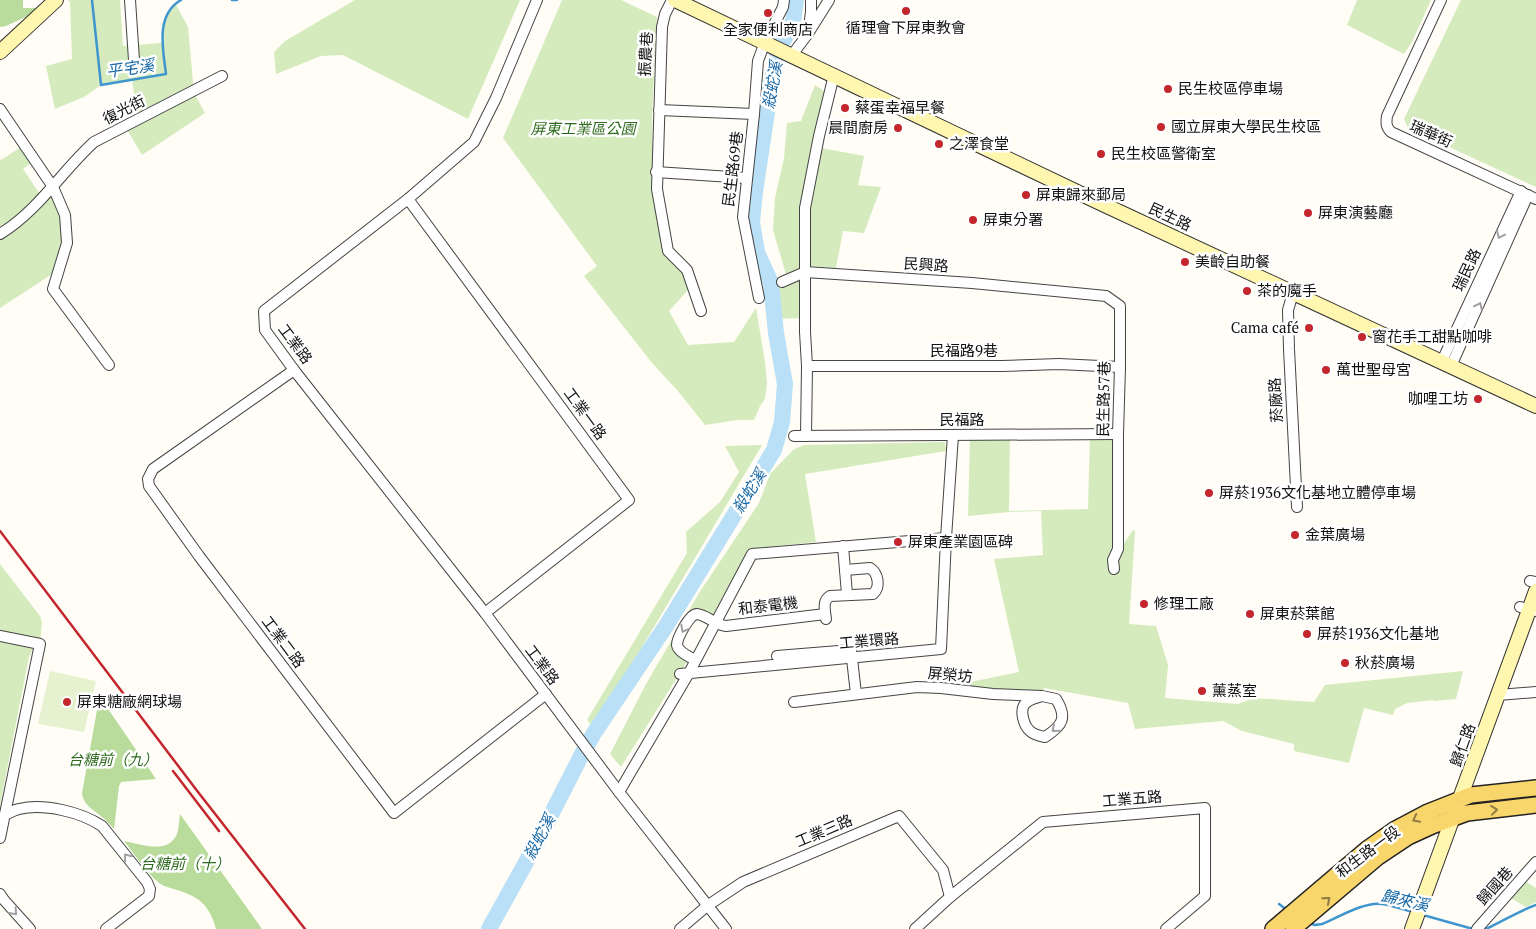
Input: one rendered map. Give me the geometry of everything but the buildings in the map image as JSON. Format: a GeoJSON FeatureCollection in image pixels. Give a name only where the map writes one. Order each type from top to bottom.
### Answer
{"type":"FeatureCollection","features":[{"type":"Feature","properties":{"kind":"main road","name":"和生路一段"},"geometry":{"type":"LineString","coordinates":[[1296,920],[1367,849],[1394,830],[1428,812],[1471,795],[1536,788]]}},
{"type":"Feature","properties":{"kind":"main road","name":"和生路一段"},"geometry":{"type":"LineString","coordinates":[[1272,929],[1296,920],[1378,857],[1408,837],[1467,813],[1536,805]]}},
{"type":"Feature","properties":{"kind":"street"},"geometry":{"type":"LineString","coordinates":[[0,52],[56,0]]}},
{"type":"Feature","properties":{"kind":"street"},"geometry":{"type":"LineString","coordinates":[[130,0],[134,60]]}},
{"type":"Feature","properties":{"kind":"street","name":"工業路"},"geometry":{"type":"LineString","coordinates":[[537,0],[496,98],[474,142],[408,200],[264,310],[265,330],[294,370],[485,613],[619,792]]}},
{"type":"Feature","properties":{"kind":"street"},"geometry":{"type":"LineString","coordinates":[[673,0],[765,42]]}},
{"type":"Feature","properties":{"kind":"street","name":"振農巷"},"geometry":{"type":"LineString","coordinates":[[658,110],[662,27],[665,14],[673,0]]}},
{"type":"Feature","properties":{"kind":"street","name":"民生路69巷"},"geometry":{"type":"LineString","coordinates":[[759,298],[743,216],[746,178],[758,61],[765,42],[783,7],[784,0]]}},
{"type":"Feature","properties":{"kind":"street"},"geometry":{"type":"LineString","coordinates":[[807,35],[811,0]]}},
{"type":"Feature","properties":{"kind":"street"},"geometry":{"type":"LineString","coordinates":[[792,55],[829,0]]}},
{"type":"Feature","properties":{"kind":"street","name":"瑞華街"},"geometry":{"type":"LineString","coordinates":[[1441,0],[1387,116],[1387,128],[1391,132],[1528,195]]}},
{"type":"Feature","properties":{"kind":"street","name":"民生路"},"geometry":{"type":"LineString","coordinates":[[765,42],[1090,198],[1536,406]]}},
{"type":"Feature","properties":{"kind":"street","name":"復光街"},"geometry":{"type":"LineString","coordinates":[[0,234],[13,226],[53,187],[78,156],[94,142],[222,76]]}},
{"type":"Feature","properties":{"kind":"street"},"geometry":{"type":"LineString","coordinates":[[806,436],[804,332],[805,208],[818,136],[834,76]]}},
{"type":"Feature","properties":{"kind":"street"},"geometry":{"type":"LineString","coordinates":[[0,109],[53,187],[65,215],[68,243],[53,289],[109,365]]}},
{"type":"Feature","properties":{"kind":"street"},"geometry":{"type":"LineString","coordinates":[[701,311],[687,270],[668,251],[657,189],[658,110],[754,114]]}},
{"type":"Feature","properties":{"kind":"street"},"geometry":{"type":"LineString","coordinates":[[656,172],[746,178]]}},
{"type":"Feature","properties":{"kind":"street","name":"瑞民路"},"geometry":{"type":"LineString","coordinates":[[1446,364],[1528,195]]}},
{"type":"Feature","properties":{"kind":"street","name":"工業一路"},"geometry":{"type":"LineString","coordinates":[[408,200],[629,500],[485,613]]}},
{"type":"Feature","properties":{"kind":"street","name":"民興路"},"geometry":{"type":"LineString","coordinates":[[782,282],[805,272],[972,283],[1045,291]]}},
{"type":"Feature","properties":{"kind":"street","name":"民生路57巷"},"geometry":{"type":"LineString","coordinates":[[1045,291],[1106,296],[1120,306],[1118,549],[1113,560],[1114,569]]}},
{"type":"Feature","properties":{"kind":"street","name":"菸廠路"},"geometry":{"type":"LineString","coordinates":[[1293,293],[1288,310],[1297,507]]}},
{"type":"Feature","properties":{"kind":"street","name":"民福路9巷"},"geometry":{"type":"LineString","coordinates":[[806,366],[1002,366],[1059,364],[1120,366]]}},
{"type":"Feature","properties":{"kind":"street","name":"工業二路"},"geometry":{"type":"LineString","coordinates":[[294,370],[153,469],[148,479],[149,486],[199,556],[394,813],[546,694]]}},
{"type":"Feature","properties":{"kind":"street","name":"民福路"},"geometry":{"type":"LineString","coordinates":[[794,436],[1118,434]]}},
{"type":"Feature","properties":{"kind":"street","name":"工業環路"},"geometry":{"type":"LineString","coordinates":[[684,674],[941,649],[953,435]]}},
{"type":"Feature","properties":{"kind":"street"},"geometry":{"type":"LineString","coordinates":[[726,929],[619,792],[684,674],[695,660],[752,554],[946,538]]}},
{"type":"Feature","properties":{"kind":"street"},"geometry":{"type":"LineString","coordinates":[[843,546],[847,594]]}},
{"type":"Feature","properties":{"kind":"street","name":"和泰電機"},"geometry":{"type":"LineString","coordinates":[[695,660],[680,650],[677,645],[679,637],[694,613],[721,626],[825,617],[824,603],[826,598],[835,595],[873,594],[876,591],[878,585],[876,575],[872,569],[845,570]]}},
{"type":"Feature","properties":{"kind":"street","name":"歸仁路"},"geometry":{"type":"LineString","coordinates":[[1416,920],[1529,609],[1534,585]]}},
{"type":"Feature","properties":{"kind":"street"},"geometry":{"type":"LineString","coordinates":[[0,636],[40,644],[2,814],[0,838]]}},
{"type":"Feature","properties":{"kind":"street"},"geometry":{"type":"LineString","coordinates":[[778,656],[851,650],[856,694]]}},
{"type":"Feature","properties":{"kind":"street","name":"屏榮坊"},"geometry":{"type":"LineString","coordinates":[[794,702],[917,687],[993,694],[1042,696]]}},
{"type":"Feature","properties":{"kind":"street"},"geometry":{"type":"LineString","coordinates":[[1498,695],[1536,692]]}},
{"type":"Feature","properties":{"kind":"street"},"geometry":{"type":"LineString","coordinates":[[1042,696],[1056,699],[1063,717],[1062,723],[1056,730],[1044,737],[1030,731],[1024,722],[1022,712],[1023,706],[1029,700],[1042,696]]}},
{"type":"Feature","properties":{"kind":"street"},"geometry":{"type":"LineString","coordinates":[[2,814],[18,809],[50,808],[92,819],[102,826],[147,882],[150,889],[149,896],[106,929]]}},
{"type":"Feature","properties":{"kind":"street","name":"工業五路"},"geometry":{"type":"LineString","coordinates":[[950,897],[1043,822],[1205,808],[1205,896],[1166,929]]}},
{"type":"Feature","properties":{"kind":"street","name":"工業三路"},"geometry":{"type":"LineString","coordinates":[[680,929],[707,906],[743,882],[899,816],[943,870],[950,897]]}},
{"type":"Feature","properties":{"kind":"street","name":"歸國巷"},"geometry":{"type":"LineString","coordinates":[[1478,927],[1536,862]]}},
{"type":"Feature","properties":{"kind":"street"},"geometry":{"type":"LineString","coordinates":[[0,894],[30,929]]}},
{"type":"Feature","properties":{"kind":"street"},"geometry":{"type":"LineString","coordinates":[[915,929],[950,897]]}},
{"type":"Feature","properties":{"kind":"green space"},"geometry":{"type":"Polygon","coordinates":[[[0,0],[23,0],[23,8],[45,8],[0,27],[0,0]]]}},
{"type":"Feature","properties":{"kind":"green space"},"geometry":{"type":"Polygon","coordinates":[[[68,0],[120,0],[123,46],[162,43],[165,22],[175,3],[188,27],[194,93],[205,113],[142,155],[126,128],[138,122],[132,80],[101,85],[84,97],[55,109],[46,66],[72,59],[70,2],[68,0]]]}},
{"type":"Feature","properties":{"kind":"green space"},"geometry":{"type":"Polygon","coordinates":[[[355,0],[520,0],[468,119],[343,55],[321,56],[276,74],[274,52],[285,41],[355,0]]]}},
{"type":"Feature","properties":{"kind":"green space","name":"屏東工業區公園"},"geometry":{"type":"Polygon","coordinates":[[[562,0],[621,0],[657,17],[652,116],[653,172],[662,244],[684,271],[689,289],[669,311],[688,345],[734,342],[756,308],[767,383],[765,399],[754,420],[737,420],[705,425],[652,363],[584,276],[597,266],[503,138],[562,0]]]}},
{"type":"Feature","properties":{"kind":"green space"},"geometry":{"type":"Polygon","coordinates":[[[1357,0],[1431,0],[1412,42],[1404,54],[1347,25],[1357,0]]]}},
{"type":"Feature","properties":{"kind":"green space"},"geometry":{"type":"Polygon","coordinates":[[[1461,0],[1536,0],[1536,187],[1408,128],[1404,119],[1461,0]]]}},
{"type":"Feature","properties":{"kind":"green space"},"geometry":{"type":"Polygon","coordinates":[[[815,85],[827,93],[816,147],[864,156],[858,185],[881,187],[864,233],[843,231],[836,268],[806,266],[805,318],[773,319],[766,289],[771,283],[786,274],[773,230],[775,198],[784,158],[787,123],[801,121],[815,85]]]}},
{"type":"Feature","properties":{"kind":"green space"},"geometry":{"type":"Polygon","coordinates":[[[24,145],[35,160],[23,169],[45,202],[56,191],[68,249],[66,265],[0,308],[0,159],[24,145]]]}},
{"type":"Feature","properties":{"kind":"green space"},"geometry":{"type":"Polygon","coordinates":[[[1010,434],[1009,511],[1088,509],[1090,434],[1118,434],[1117,554],[1133,530],[1135,531],[1129,624],[1156,626],[1168,665],[1165,698],[1238,704],[1254,698],[1314,702],[1325,685],[1463,671],[1456,699],[1407,703],[1395,709],[1393,715],[1364,708],[1349,763],[1294,751],[1294,744],[1242,731],[1223,721],[1135,729],[1128,703],[1044,688],[1042,696],[941,688],[1019,672],[994,559],[1043,555],[1041,511],[968,516],[970,435],[1010,434]]]}},
{"type":"Feature","properties":{"kind":"green space"},"geometry":{"type":"Polygon","coordinates":[[[945,442],[946,451],[805,474],[816,542],[752,549],[746,554],[710,620],[694,613],[677,645],[690,657],[621,767],[610,754],[646,684],[699,593],[759,503],[770,474],[794,449],[804,445],[945,442]]]}},
{"type":"Feature","properties":{"kind":"green space"},"geometry":{"type":"Polygon","coordinates":[[[762,445],[594,728],[587,720],[687,553],[686,532],[720,502],[739,472],[725,446],[762,445]]]}},
{"type":"Feature","properties":{"kind":"green space"},"geometry":{"type":"Polygon","coordinates":[[[0,564],[40,616],[42,622],[40,644],[33,649],[29,657],[0,805],[0,564]]]}},
{"type":"Feature","properties":{"kind":"green space","name":"屏東糖廠網球場"},"geometry":{"type":"Polygon","coordinates":[[[50,671],[96,681],[84,732],[38,724],[50,671]]]}},
{"type":"Feature","properties":{"kind":"green space","name":"台糖前（九）"},"geometry":{"type":"Polygon","coordinates":[[[100,702],[104,703],[156,779],[121,782],[114,829],[84,801],[82,793],[100,702]]]}},
{"type":"Feature","properties":{"kind":"green space","name":"台糖前（十）"},"geometry":{"type":"Polygon","coordinates":[[[180,814],[262,929],[216,929],[211,914],[198,899],[159,883],[145,869],[124,841],[146,846],[167,844],[177,834],[180,814]]]}},
{"type":"Feature","properties":{"kind":"green space"},"geometry":{"type":"Polygon","coordinates":[[[1525,881],[1536,888],[1536,902],[1526,907],[1509,897],[1525,881]]]}},
{"type":"Feature","properties":{"kind":"waterway","name":"平宅溪"},"geometry":{"type":"LineString","coordinates":[[92,0],[101,85],[166,74],[163,44],[164,23],[167,14],[181,0]]}},
{"type":"Feature","properties":{"kind":"waterway","name":"平宅溪"},"geometry":{"type":"LineString","coordinates":[[232,0],[237,0]]}},
{"type":"Feature","properties":{"kind":"waterway","name":"殺蛇溪"},"geometry":{"type":"LineString","coordinates":[[489,929],[594,733],[666,626],[774,450],[782,422],[785,384],[776,333],[771,283],[757,252],[752,222],[772,79],[779,49],[793,22],[796,0]]}},
{"type":"Feature","properties":{"kind":"waterway","name":"歸來溪"},"geometry":{"type":"LineString","coordinates":[[1279,904],[1287,910]]}},
{"type":"Feature","properties":{"kind":"waterway","name":"歸來溪"},"geometry":{"type":"LineString","coordinates":[[1309,923],[1315,925],[1322,924],[1360,907],[1375,904],[1390,905],[1413,912]]}},
{"type":"Feature","properties":{"kind":"waterway","name":"歸來溪"},"geometry":{"type":"LineString","coordinates":[[1486,929],[1536,905]]}},
{"type":"Feature","properties":{"kind":"waterway","name":"歸來溪"},"geometry":{"type":"LineString","coordinates":[[1423,915],[1473,929]]}},
{"type":"Feature","properties":{"kind":"railway"},"geometry":{"type":"LineString","coordinates":[[0,531],[198,792],[305,929]]}},
{"type":"Feature","properties":{"kind":"railway"},"geometry":{"type":"LineString","coordinates":[[173,771],[219,831]]}},
{"type":"Feature","properties":{"kind":"place","name":"循理會下屏東教會"},"geometry":{"type":"Point","coordinates":[906,11]}},
{"type":"Feature","properties":{"kind":"place","name":"全家便利商店"},"geometry":{"type":"Point","coordinates":[768,13]}},
{"type":"Feature","properties":{"kind":"place","name":"民生校區停車場"},"geometry":{"type":"Point","coordinates":[1168,89]}},
{"type":"Feature","properties":{"kind":"place","name":"蔡蛋幸福早餐"},"geometry":{"type":"Point","coordinates":[845,108]}},
{"type":"Feature","properties":{"kind":"place","name":"國立屏東大學民生校區"},"geometry":{"type":"Point","coordinates":[1161,127]}},
{"type":"Feature","properties":{"kind":"place","name":"晨間廚房"},"geometry":{"type":"Point","coordinates":[898,128]}},
{"type":"Feature","properties":{"kind":"place","name":"之澤食堂"},"geometry":{"type":"Point","coordinates":[939,144]}},
{"type":"Feature","properties":{"kind":"place","name":"民生校區警衛室"},"geometry":{"type":"Point","coordinates":[1101,154]}},
{"type":"Feature","properties":{"kind":"place","name":"屏東歸來郵局"},"geometry":{"type":"Point","coordinates":[1026,195]}},
{"type":"Feature","properties":{"kind":"place","name":"屏東演藝廳"},"geometry":{"type":"Point","coordinates":[1308,213]}},
{"type":"Feature","properties":{"kind":"place","name":"屏東分署"},"geometry":{"type":"Point","coordinates":[973,220]}},
{"type":"Feature","properties":{"kind":"place","name":"美齡自助餐"},"geometry":{"type":"Point","coordinates":[1185,262]}},
{"type":"Feature","properties":{"kind":"place","name":"茶的魔手"},"geometry":{"type":"Point","coordinates":[1247,291]}},
{"type":"Feature","properties":{"kind":"place","name":"Cama café"},"geometry":{"type":"Point","coordinates":[1309,328]}},
{"type":"Feature","properties":{"kind":"place","name":"窗花手工甜點咖啡"},"geometry":{"type":"Point","coordinates":[1362,337]}},
{"type":"Feature","properties":{"kind":"place","name":"萬世聖母宮"},"geometry":{"type":"Point","coordinates":[1326,370]}},
{"type":"Feature","properties":{"kind":"place","name":"咖哩工坊"},"geometry":{"type":"Point","coordinates":[1478,399]}},
{"type":"Feature","properties":{"kind":"place","name":"屏菸1936文化基地立體停車場"},"geometry":{"type":"Point","coordinates":[1209,493]}},
{"type":"Feature","properties":{"kind":"place","name":"金葉廣場"},"geometry":{"type":"Point","coordinates":[1295,535]}},
{"type":"Feature","properties":{"kind":"place","name":"屏東產業園區碑"},"geometry":{"type":"Point","coordinates":[898,542]}},
{"type":"Feature","properties":{"kind":"place","name":"修理工廠"},"geometry":{"type":"Point","coordinates":[1144,604]}},
{"type":"Feature","properties":{"kind":"place","name":"屏東菸葉館"},"geometry":{"type":"Point","coordinates":[1250,614]}},
{"type":"Feature","properties":{"kind":"place","name":"屏菸1936文化基地"},"geometry":{"type":"Point","coordinates":[1307,634]}},
{"type":"Feature","properties":{"kind":"place","name":"秋菸廣場"},"geometry":{"type":"Point","coordinates":[1345,663]}},
{"type":"Feature","properties":{"kind":"place","name":"薰蒸室"},"geometry":{"type":"Point","coordinates":[1202,691]}},
{"type":"Feature","properties":{"kind":"place","name":"屏東糖廠網球場"},"geometry":{"type":"Point","coordinates":[67,702]}}]}
